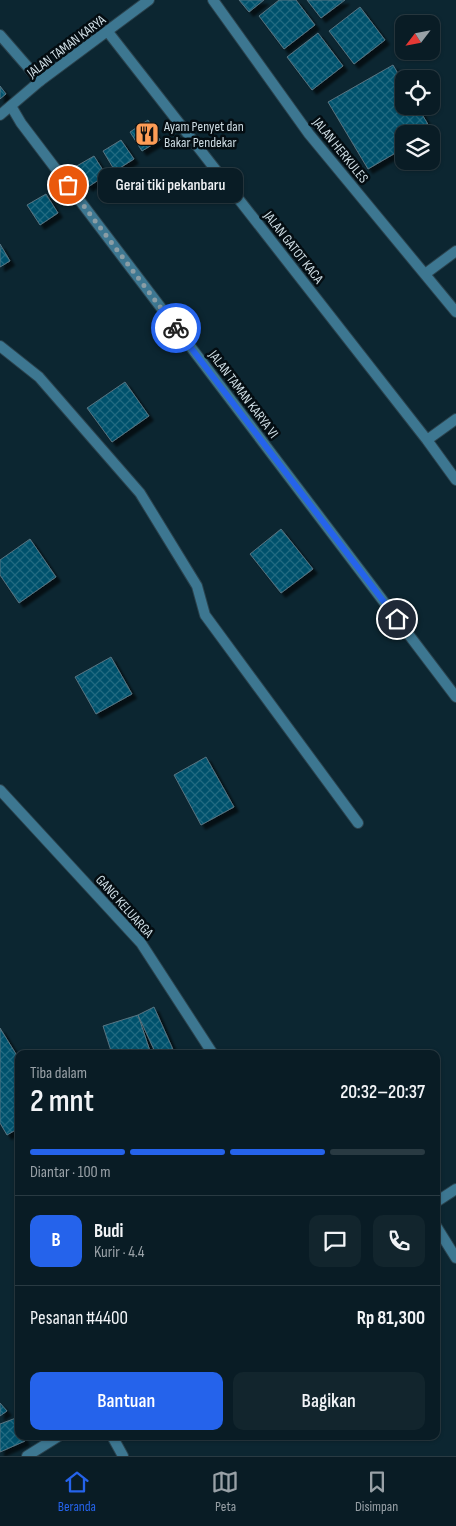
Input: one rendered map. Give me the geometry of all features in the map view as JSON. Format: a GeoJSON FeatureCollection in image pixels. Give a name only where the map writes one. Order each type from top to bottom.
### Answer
{"type":"FeatureCollection","features":[{"type":"Feature","properties":{"kind":"street","name":"JALAN TAMAN KARYA"},"geometry":{"type":"LineString","coordinates":[[0,115],[40,81],[149,0]]}},
{"type":"Feature","properties":{"kind":"street","name":"JALAN HERKULES"},"geometry":{"type":"LineString","coordinates":[[214,0],[309,134],[456,312]]}},
{"type":"Feature","properties":{"kind":"street","name":"JALAN GATOT KACA"},"geometry":{"type":"LineString","coordinates":[[108,32],[427,440],[456,480]]}},
{"type":"Feature","properties":{"kind":"street"},"geometry":{"type":"LineString","coordinates":[[0,35],[40,81]]}},
{"type":"Feature","properties":{"kind":"street","name":"JALAN TAMAN KARYA VI"},"geometry":{"type":"LineString","coordinates":[[12,106],[20,123],[456,697]]}},
{"type":"Feature","properties":{"kind":"street"},"geometry":{"type":"LineString","coordinates":[[425,274],[456,251]]}},
{"type":"Feature","properties":{"kind":"street"},"geometry":{"type":"LineString","coordinates":[[0,346],[40,377],[140,493],[196,586],[205,615],[358,823]]}},
{"type":"Feature","properties":{"kind":"street"},"geometry":{"type":"LineString","coordinates":[[427,440],[456,420]]}},
{"type":"Feature","properties":{"kind":"street","name":"GANG KELUARGA"},"geometry":{"type":"LineString","coordinates":[[0,790],[141,943],[210,1050]]}},
{"type":"Feature","properties":{"kind":"street"},"geometry":{"type":"LineString","coordinates":[[440,1199],[456,1189]]}},
{"type":"Feature","properties":{"kind":"street"},"geometry":{"type":"LineString","coordinates":[[440,1232],[456,1258]]}},
{"type":"Feature","properties":{"kind":"street"},"geometry":{"type":"LineString","coordinates":[[27,1456],[52,1440]]}},
{"type":"Feature","properties":{"kind":"street"},"geometry":{"type":"LineString","coordinates":[[114,1440],[123,1456]]}},
{"type":"Feature","properties":{"kind":"building"},"geometry":{"type":"Polygon","coordinates":[[[239,0],[264,0],[249,12],[239,0]]]}},
{"type":"Feature","properties":{"kind":"building"},"geometry":{"type":"Polygon","coordinates":[[[279,0],[296,0],[315,25],[284,49],[259,16],[279,0]]]}},
{"type":"Feature","properties":{"kind":"building"},"geometry":{"type":"Polygon","coordinates":[[[307,0],[345,0],[321,18],[307,0]]]}},
{"type":"Feature","properties":{"kind":"building"},"geometry":{"type":"Polygon","coordinates":[[[360,7],[385,40],[354,64],[329,31],[360,7]]]}},
{"type":"Feature","properties":{"kind":"building"},"geometry":{"type":"Polygon","coordinates":[[[318,33],[343,66],[312,90],[287,57],[318,33]]]}},
{"type":"Feature","properties":{"kind":"building"},"geometry":{"type":"Polygon","coordinates":[[[393,65],[396,70],[395,115],[422,115],[428,125],[395,125],[395,153],[368,169],[328,102],[393,65]]]}},
{"type":"Feature","properties":{"kind":"building"},"geometry":{"type":"Polygon","coordinates":[[[0,86],[6,94],[0,99],[0,86]]]}},
{"type":"Feature","properties":{"kind":"building"},"geometry":{"type":"Polygon","coordinates":[[[148,120],[160,140],[142,151],[130,132],[148,120]]]}},
{"type":"Feature","properties":{"kind":"building"},"geometry":{"type":"Polygon","coordinates":[[[121,140],[134,159],[115,171],[103,151],[121,140]]]}},
{"type":"Feature","properties":{"kind":"building"},"geometry":{"type":"Polygon","coordinates":[[[94,156],[106,175],[88,187],[75,167],[94,156]]]}},
{"type":"Feature","properties":{"kind":"building"},"geometry":{"type":"Polygon","coordinates":[[[46,194],[58,213],[40,225],[27,205],[46,194]]]}},
{"type":"Feature","properties":{"kind":"building"},"geometry":{"type":"Polygon","coordinates":[[[0,244],[10,261],[0,267],[0,244]]]}},
{"type":"Feature","properties":{"kind":"building"},"geometry":{"type":"Polygon","coordinates":[[[125,382],[149,416],[112,442],[87,408],[125,382]]]}},
{"type":"Feature","properties":{"kind":"building"},"geometry":{"type":"Polygon","coordinates":[[[281,529],[313,569],[281,593],[250,554],[281,529]]]}},
{"type":"Feature","properties":{"kind":"building"},"geometry":{"type":"Polygon","coordinates":[[[30,539],[56,577],[19,603],[0,575],[0,560],[30,539]]]}},
{"type":"Feature","properties":{"kind":"building"},"geometry":{"type":"Polygon","coordinates":[[[111,657],[132,694],[96,714],[75,677],[111,657]]]}},
{"type":"Feature","properties":{"kind":"building"},"geometry":{"type":"Polygon","coordinates":[[[206,757],[234,807],[201,825],[174,775],[206,757]]]}},
{"type":"Feature","properties":{"kind":"building"},"geometry":{"type":"Polygon","coordinates":[[[154,1007],[173,1050],[154,1050],[138,1015],[154,1007]]]}},
{"type":"Feature","properties":{"kind":"building"},"geometry":{"type":"Polygon","coordinates":[[[138,1015],[150,1050],[111,1050],[103,1026],[138,1015]]]}},
{"type":"Feature","properties":{"kind":"building"},"geometry":{"type":"Polygon","coordinates":[[[0,1028],[15,1052],[15,1130],[7,1135],[0,1123],[0,1028]]]}},
{"type":"Feature","properties":{"kind":"building"},"geometry":{"type":"Polygon","coordinates":[[[0,1403],[7,1411],[0,1416],[0,1403]]]}},
{"type":"Feature","properties":{"kind":"building"},"geometry":{"type":"Polygon","coordinates":[[[15,1418],[15,1440],[25,1441],[0,1452],[0,1424],[15,1418]]]}},
{"type":"Feature","properties":{"kind":"way so far"},"geometry":{"type":"LineString","coordinates":[[68,185],[176,328]]}},
{"type":"Feature","properties":{"kind":"place","name":"Ayam Penyet dan Bakar Pendekar"},"geometry":{"type":"Point","coordinates":[147,134]}},
{"type":"Feature","properties":{"kind":"place","name":"Gerai tiki pekanbaru"},"geometry":{"type":"Point","coordinates":[68,185]}},
{"type":"Feature","properties":{"kind":"route"},"geometry":{"type":"LineString","coordinates":[[176,328],[397,619]]}}]}
